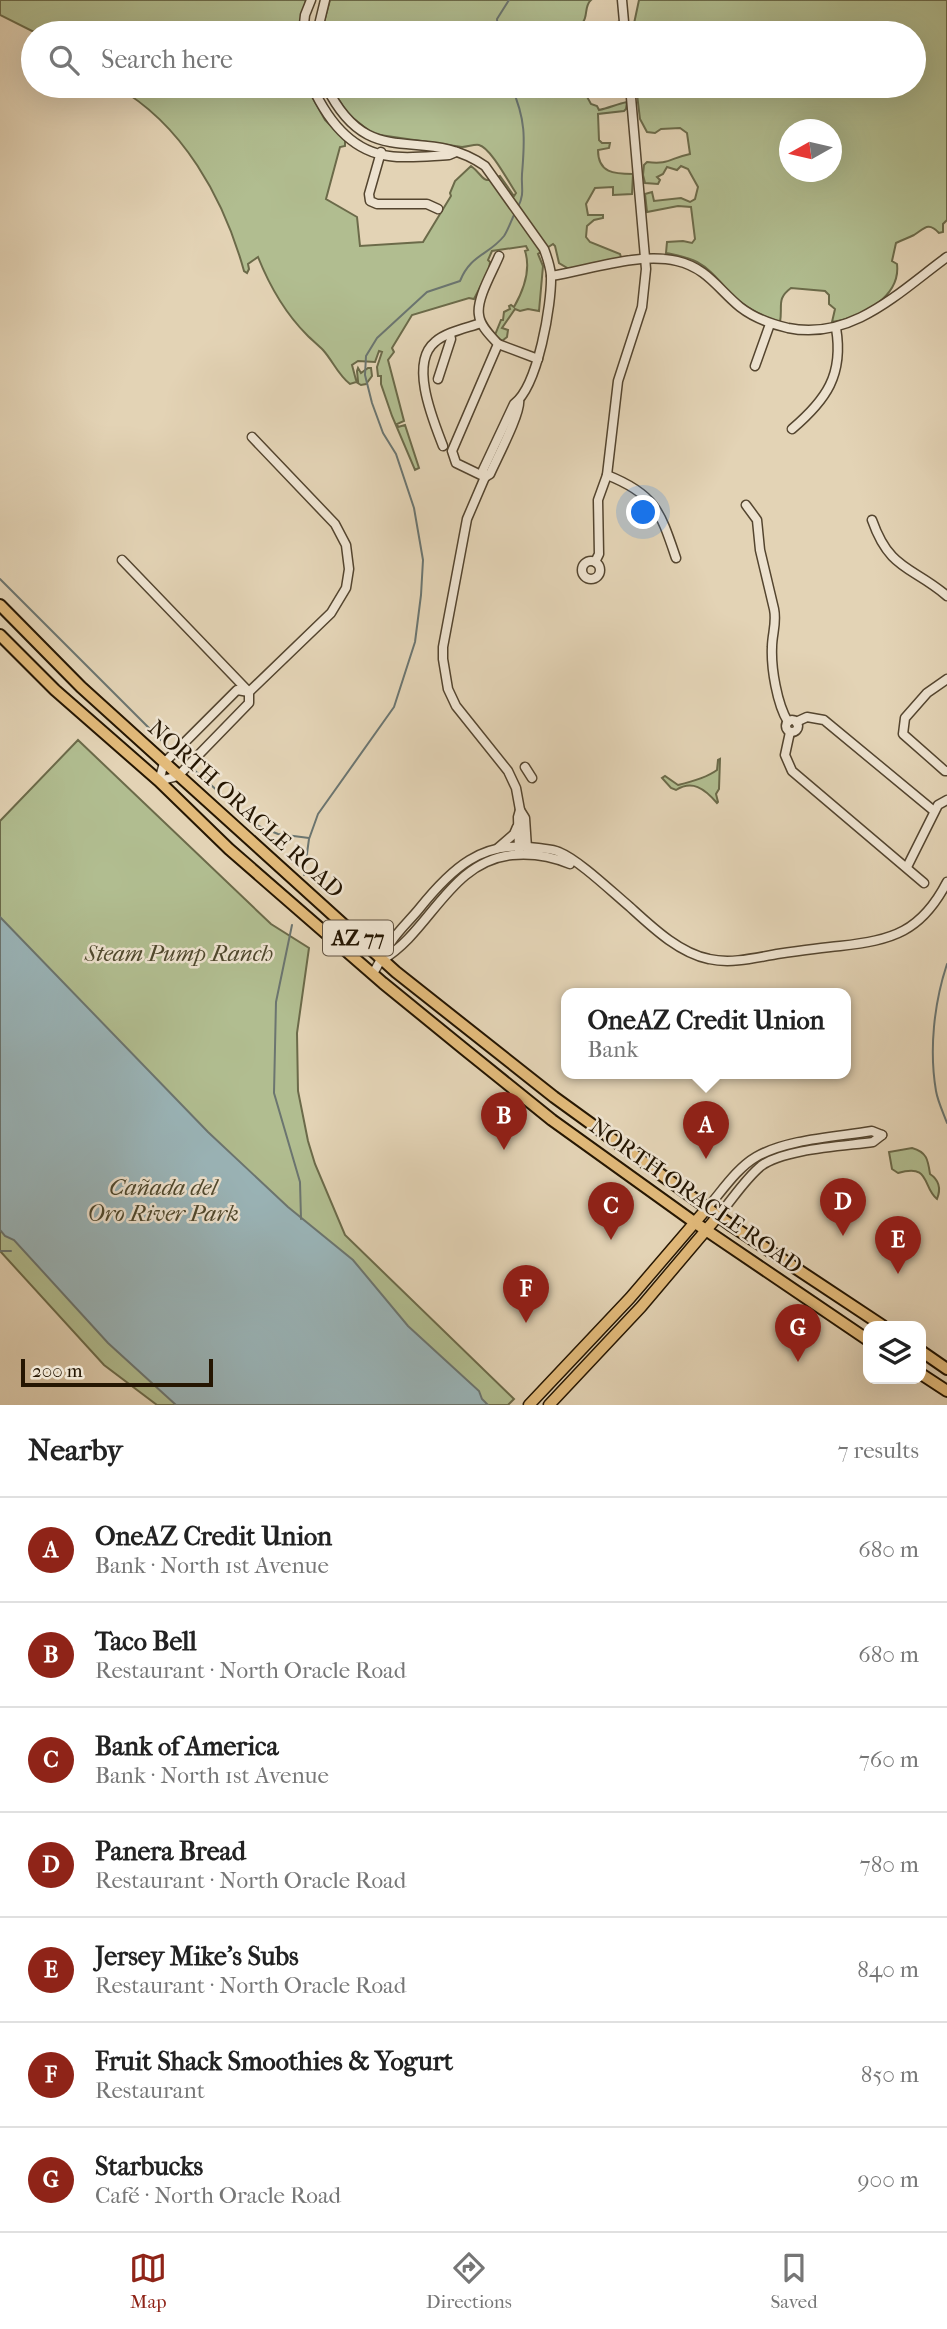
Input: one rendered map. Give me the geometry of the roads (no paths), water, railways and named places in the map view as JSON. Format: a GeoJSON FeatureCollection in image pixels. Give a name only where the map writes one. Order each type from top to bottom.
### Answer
{"type":"FeatureCollection","features":[{"type":"Feature","properties":{"kind":"highway","name":"NORTH ORACLE ROAD"},"geometry":{"type":"LineString","coordinates":[[0,605],[82,687],[382,960],[554,1097],[719,1216],[876,1321]]}},
{"type":"Feature","properties":{"kind":"highway","name":"NORTH ORACLE ROAD"},"geometry":{"type":"LineString","coordinates":[[0,635],[55,690],[159,781],[236,856],[552,1120],[694,1222],[863,1337]]}},
{"type":"Feature","properties":{"kind":"highway"},"geometry":{"type":"LineString","coordinates":[[926,1354],[947,1368]]}},
{"type":"Feature","properties":{"kind":"highway"},"geometry":{"type":"LineString","coordinates":[[926,1377],[946,1390]]}},
{"type":"Feature","properties":{"kind":"main road"},"geometry":{"type":"LineString","coordinates":[[529,1405],[622,1307],[708,1208]]}},
{"type":"Feature","properties":{"kind":"main road"},"geometry":{"type":"LineString","coordinates":[[550,1405],[641,1307],[719,1216]]}},
{"type":"Feature","properties":{"kind":"street"},"geometry":{"type":"LineString","coordinates":[[304,21],[311,0]]}},
{"type":"Feature","properties":{"kind":"street"},"geometry":{"type":"LineString","coordinates":[[320,21],[326,0]]}},
{"type":"Feature","properties":{"kind":"street"},"geometry":{"type":"LineString","coordinates":[[622,0],[624,21]]}},
{"type":"Feature","properties":{"kind":"street"},"geometry":{"type":"LineString","coordinates":[[318,98],[339,130],[353,143],[380,154],[449,155],[456,152]]}},
{"type":"Feature","properties":{"kind":"street"},"geometry":{"type":"LineString","coordinates":[[333,98],[354,126],[368,136],[384,142],[449,148],[474,158],[494,177],[544,249],[551,276],[547,320],[538,359],[483,470],[485,477]]}},
{"type":"Feature","properties":{"kind":"street"},"geometry":{"type":"LineString","coordinates":[[595,562],[599,554],[598,500],[607,474],[618,381],[642,307],[646,259],[631,98]]}},
{"type":"Feature","properties":{"kind":"street"},"geometry":{"type":"LineString","coordinates":[[384,142],[369,194],[370,201],[377,204],[427,204],[438,209]]}},
{"type":"Feature","properties":{"kind":"street"},"geometry":{"type":"LineString","coordinates":[[499,256],[481,299],[478,314],[481,323],[498,344],[538,359]]}},
{"type":"Feature","properties":{"kind":"street"},"geometry":{"type":"LineString","coordinates":[[551,276],[646,259],[675,260],[699,270],[717,283],[741,307],[770,324],[796,329],[836,328],[868,315],[947,257]]}},
{"type":"Feature","properties":{"kind":"street"},"geometry":{"type":"LineString","coordinates":[[443,446],[432,417],[421,370],[426,351],[436,341],[481,323]]}},
{"type":"Feature","properties":{"kind":"street"},"geometry":{"type":"LineString","coordinates":[[755,366],[770,324]]}},
{"type":"Feature","properties":{"kind":"street"},"geometry":{"type":"LineString","coordinates":[[792,429],[817,407],[828,388],[839,354],[836,328]]}},
{"type":"Feature","properties":{"kind":"street"},"geometry":{"type":"LineString","coordinates":[[438,379],[450,335]]}},
{"type":"Feature","properties":{"kind":"street"},"geometry":{"type":"LineString","coordinates":[[485,477],[456,463],[453,451],[498,344]]}},
{"type":"Feature","properties":{"kind":"street"},"geometry":{"type":"LineString","coordinates":[[373,973],[389,943],[453,870],[473,857],[498,848],[514,834],[518,824],[520,810],[516,788],[508,771],[456,706],[449,689],[443,647],[467,519],[520,406],[519,400]]}},
{"type":"Feature","properties":{"kind":"street"},"geometry":{"type":"LineString","coordinates":[[249,692],[331,613],[346,589],[349,569],[346,545],[335,524],[252,437]]}},
{"type":"Feature","properties":{"kind":"street"},"geometry":{"type":"LineString","coordinates":[[607,474],[628,483],[651,501],[661,517],[676,558]]}},
{"type":"Feature","properties":{"kind":"street"},"geometry":{"type":"LineString","coordinates":[[746,505],[757,520],[760,550],[775,609],[772,657],[781,710],[797,729],[790,732],[785,755],[792,771],[924,883]]}},
{"type":"Feature","properties":{"kind":"street"},"geometry":{"type":"LineString","coordinates":[[872,520],[880,541],[901,566],[947,596]]}},
{"type":"Feature","properties":{"kind":"street"},"geometry":{"type":"LineString","coordinates":[[122,560],[249,692],[249,703],[178,776],[159,781]]}},
{"type":"Feature","properties":{"kind":"street"},"geometry":{"type":"LineString","coordinates":[[947,679],[926,694],[905,718],[903,734],[947,771]]}},
{"type":"Feature","properties":{"kind":"street"},"geometry":{"type":"LineString","coordinates":[[159,781],[164,763],[237,690],[249,692]]}},
{"type":"Feature","properties":{"kind":"street"},"geometry":{"type":"LineString","coordinates":[[792,722],[814,716],[824,720],[934,811]]}},
{"type":"Feature","properties":{"kind":"street"},"geometry":{"type":"LineString","coordinates":[[526,767],[532,778]]}},
{"type":"Feature","properties":{"kind":"street"},"geometry":{"type":"LineString","coordinates":[[907,867],[937,805],[947,800]]}},
{"type":"Feature","properties":{"kind":"street"},"geometry":{"type":"LineString","coordinates":[[520,810],[526,818],[523,850]]}},
{"type":"Feature","properties":{"kind":"street"},"geometry":{"type":"LineString","coordinates":[[518,824],[523,850]]}},
{"type":"Feature","properties":{"kind":"street"},"geometry":{"type":"LineString","coordinates":[[498,848],[523,850],[583,869],[655,928],[689,952],[709,960],[730,961],[888,938],[908,929],[924,916],[933,907],[947,882]]}},
{"type":"Feature","properties":{"kind":"street"},"geometry":{"type":"LineString","coordinates":[[382,960],[399,950],[461,878],[478,865],[523,850]]}},
{"type":"Feature","properties":{"kind":"street"},"geometry":{"type":"LineString","coordinates":[[708,1208],[737,1173],[755,1157],[772,1149],[872,1131],[882,1135],[873,1142],[794,1153],[775,1159],[761,1166],[719,1216]]}},
{"type":"Feature","properties":{"kind":"street"},"geometry":{"type":"LineString","coordinates":[[755,1157],[761,1166]]}},
{"type":"Feature","properties":{"kind":"water","name":"Cañada del Oro River Park"},"geometry":{"type":"Polygon","coordinates":[[[0,917],[208,1132],[288,1207],[353,1260],[408,1326],[479,1391],[488,1405],[176,1405],[108,1343],[14,1240],[0,1230],[0,917]]]}},
{"type":"Feature","properties":{"kind":"waterway"},"geometry":{"type":"LineString","coordinates":[[497,21],[509,0]]}},
{"type":"Feature","properties":{"kind":"waterway"},"geometry":{"type":"LineString","coordinates":[[515,98],[523,129],[524,150],[522,194],[518,207]]}},
{"type":"Feature","properties":{"kind":"waterway"},"geometry":{"type":"LineString","coordinates":[[304,875],[309,839],[318,814],[394,707],[415,642],[421,595],[423,560],[414,508],[396,454],[383,433],[372,403],[365,375],[366,356],[377,338],[427,292],[460,281],[469,265],[504,236],[514,215]]}},
{"type":"Feature","properties":{"kind":"waterway"},"geometry":{"type":"LineString","coordinates":[[0,579],[166,745]]}},
{"type":"Feature","properties":{"kind":"waterway"},"geometry":{"type":"LineString","coordinates":[[193,769],[256,825],[278,834],[309,838]]}},
{"type":"Feature","properties":{"kind":"waterway"},"geometry":{"type":"LineString","coordinates":[[292,925],[276,1002],[274,1093],[300,1182],[301,1219]]}},
{"type":"Feature","properties":{"kind":"waterway"},"geometry":{"type":"LineString","coordinates":[[947,964],[936,1011],[933,1043],[937,1095],[947,1123]]}},
{"type":"Feature","properties":{"kind":"waterway"},"geometry":{"type":"LineString","coordinates":[[0,1251],[11,1251]]}},
{"type":"Feature","properties":{"kind":"place","name":"Taco Bell"},"geometry":{"type":"Point","coordinates":[504,1150]}},
{"type":"Feature","properties":{"kind":"place","name":"OneAZ Credit Union"},"geometry":{"type":"Point","coordinates":[706,1159]}},
{"type":"Feature","properties":{"kind":"place","name":"Panera Bread"},"geometry":{"type":"Point","coordinates":[843,1236]}},
{"type":"Feature","properties":{"kind":"place","name":"Bank of America"},"geometry":{"type":"Point","coordinates":[611,1240]}},
{"type":"Feature","properties":{"kind":"place","name":"Jersey Mike's Subs"},"geometry":{"type":"Point","coordinates":[898,1274]}},
{"type":"Feature","properties":{"kind":"place","name":"Fruit Shack Smoothies & Yogurt"},"geometry":{"type":"Point","coordinates":[526,1323]}},
{"type":"Feature","properties":{"kind":"place","name":"Starbucks"},"geometry":{"type":"Point","coordinates":[798,1362]}},
{"type":"Feature","properties":{"kind":"park label","name":"Steam Pump Ranch"},"geometry":{"type":"Point","coordinates":[179,953]}}]}
